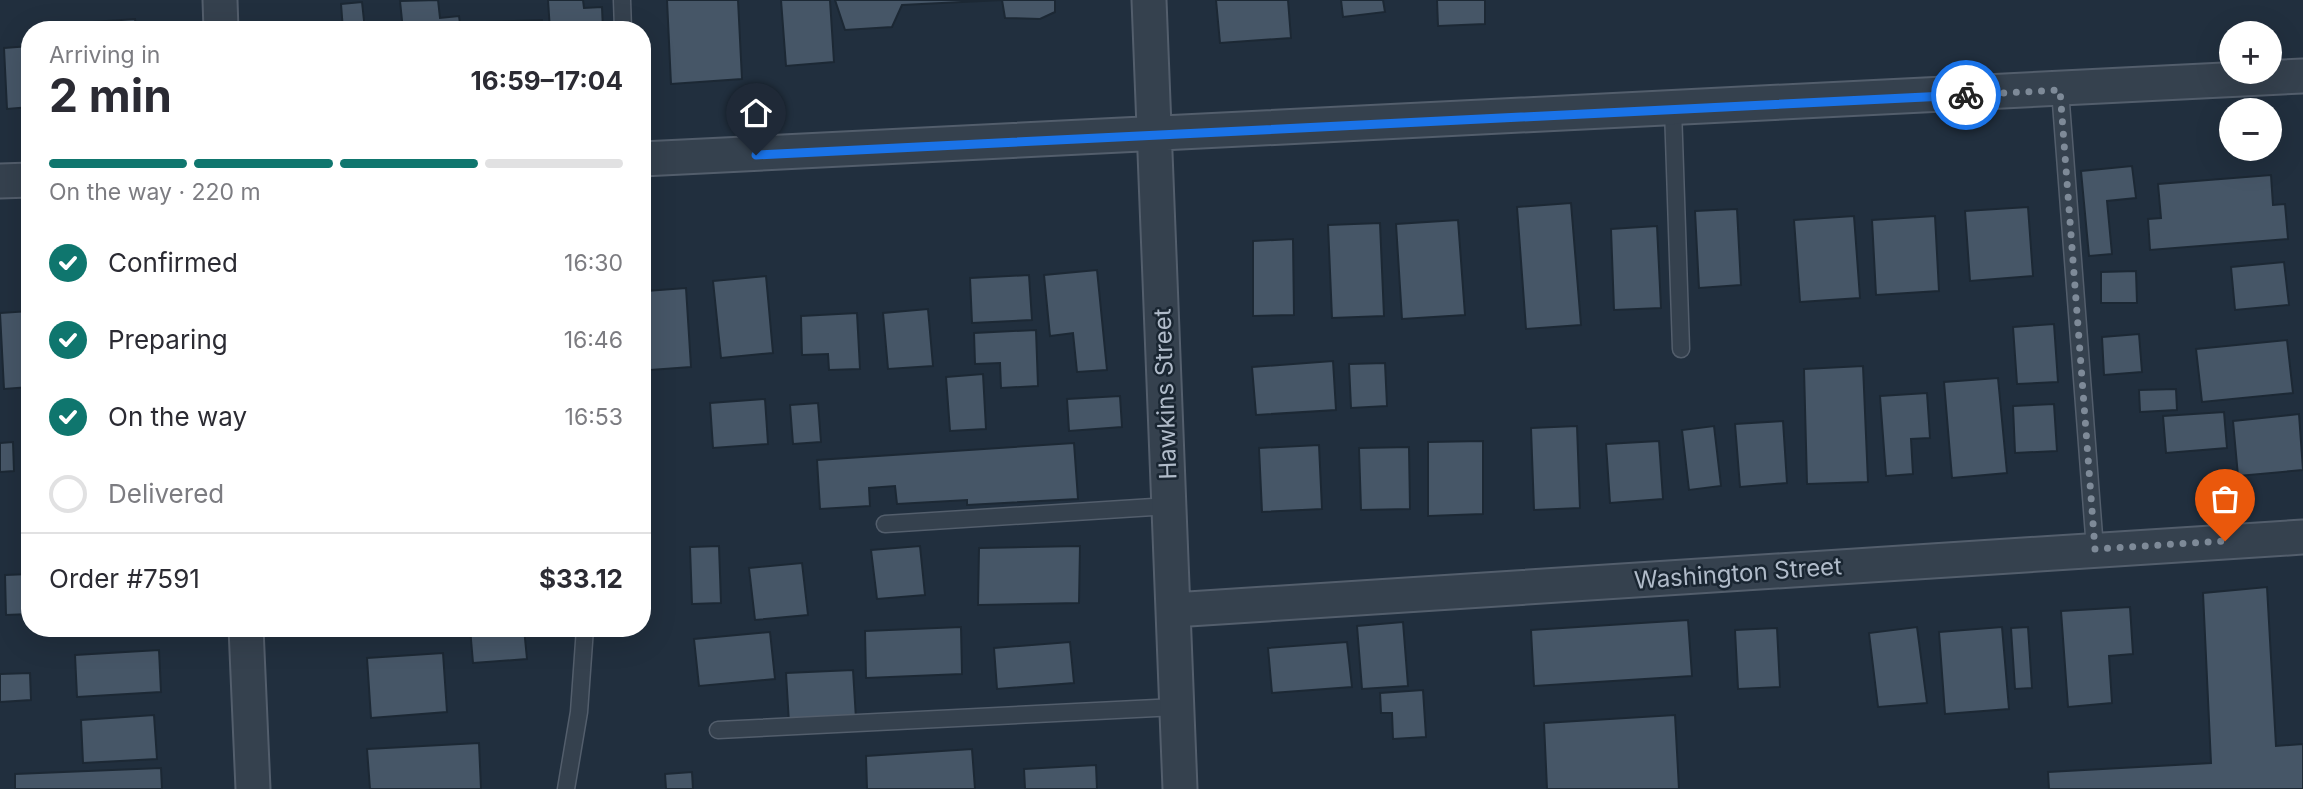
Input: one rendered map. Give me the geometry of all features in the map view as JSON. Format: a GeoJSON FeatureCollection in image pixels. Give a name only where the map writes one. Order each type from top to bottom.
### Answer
{"type":"FeatureCollection","features":[{"type":"Feature","properties":{"kind":"street"},"geometry":{"type":"LineString","coordinates":[[220,0],[221,21]]}},
{"type":"Feature","properties":{"kind":"street","name":"Hawkins Street"},"geometry":{"type":"LineString","coordinates":[[1149,0],[1180,789]]}},
{"type":"Feature","properties":{"kind":"street"},"geometry":{"type":"LineString","coordinates":[[651,159],[2303,76]]}},
{"type":"Feature","properties":{"kind":"street"},"geometry":{"type":"LineString","coordinates":[[0,181],[21,180]]}},
{"type":"Feature","properties":{"kind":"street","name":"Washington Street"},"geometry":{"type":"LineString","coordinates":[[1173,610],[2303,537]]}},
{"type":"Feature","properties":{"kind":"street"},"geometry":{"type":"LineString","coordinates":[[246,637],[253,789]]}},
{"type":"Feature","properties":{"kind":"lane"},"geometry":{"type":"LineString","coordinates":[[622,0],[623,21]]}},
{"type":"Feature","properties":{"kind":"lane"},"geometry":{"type":"LineString","coordinates":[[2060,90],[2095,549]]}},
{"type":"Feature","properties":{"kind":"lane"},"geometry":{"type":"LineString","coordinates":[[1672,109],[1681,349]]}},
{"type":"Feature","properties":{"kind":"lane"},"geometry":{"type":"LineString","coordinates":[[885,524],[1169,506]]}},
{"type":"Feature","properties":{"kind":"lane"},"geometry":{"type":"LineString","coordinates":[[566,789],[579,712],[584,637]]}},
{"type":"Feature","properties":{"kind":"lane"},"geometry":{"type":"LineString","coordinates":[[718,730],[1176,707]]}},
{"type":"Feature","properties":{"kind":"building"},"geometry":{"type":"Polygon","coordinates":[[[438,0],[440,18],[459,16],[460,21],[402,21],[400,1],[438,0]]]}},
{"type":"Feature","properties":{"kind":"building"},"geometry":{"type":"Polygon","coordinates":[[[548,0],[583,0],[584,8],[602,7],[603,21],[549,21],[548,0]]]}},
{"type":"Feature","properties":{"kind":"building"},"geometry":{"type":"Polygon","coordinates":[[[667,0],[738,0],[742,79],[671,84],[667,0]]]}},
{"type":"Feature","properties":{"kind":"building"},"geometry":{"type":"Polygon","coordinates":[[[781,0],[830,0],[834,62],[786,66],[781,0]]]}},
{"type":"Feature","properties":{"kind":"building"},"geometry":{"type":"Polygon","coordinates":[[[835,0],[1002,0],[902,5],[892,27],[845,30],[835,0]]]}},
{"type":"Feature","properties":{"kind":"building"},"geometry":{"type":"Polygon","coordinates":[[[1002,0],[1055,0],[1055,12],[1040,19],[1005,18],[1002,0]]]}},
{"type":"Feature","properties":{"kind":"building"},"geometry":{"type":"Polygon","coordinates":[[[1216,0],[1288,0],[1291,38],[1220,43],[1216,0]]]}},
{"type":"Feature","properties":{"kind":"building"},"geometry":{"type":"Polygon","coordinates":[[[1341,0],[1383,0],[1385,12],[1343,17],[1341,0]]]}},
{"type":"Feature","properties":{"kind":"building"},"geometry":{"type":"Polygon","coordinates":[[[1437,0],[1485,0],[1485,24],[1438,26],[1437,0]]]}},
{"type":"Feature","properties":{"kind":"building"},"geometry":{"type":"Polygon","coordinates":[[[362,2],[364,21],[342,21],[341,4],[362,2]]]}},
{"type":"Feature","properties":{"kind":"building"},"geometry":{"type":"Polygon","coordinates":[[[21,47],[21,108],[7,109],[4,48],[21,47]]]}},
{"type":"Feature","properties":{"kind":"building"},"geometry":{"type":"Polygon","coordinates":[[[2132,166],[2136,198],[2107,201],[2112,254],[2089,256],[2081,171],[2132,166]]]}},
{"type":"Feature","properties":{"kind":"building"},"geometry":{"type":"Polygon","coordinates":[[[2271,175],[2273,205],[2285,204],[2288,239],[2150,250],[2148,219],[2161,218],[2158,184],[2271,175]]]}},
{"type":"Feature","properties":{"kind":"building"},"geometry":{"type":"Polygon","coordinates":[[[1571,203],[1581,325],[1526,329],[1517,207],[1571,203]]]}},
{"type":"Feature","properties":{"kind":"building"},"geometry":{"type":"Polygon","coordinates":[[[2028,207],[2033,276],[1970,281],[1965,211],[2028,207]]]}},
{"type":"Feature","properties":{"kind":"building"},"geometry":{"type":"Polygon","coordinates":[[[1737,209],[1741,285],[1699,288],[1695,211],[1737,209]]]}},
{"type":"Feature","properties":{"kind":"building"},"geometry":{"type":"Polygon","coordinates":[[[1854,216],[1860,298],[1800,302],[1794,220],[1854,216]]]}},
{"type":"Feature","properties":{"kind":"building"},"geometry":{"type":"Polygon","coordinates":[[[1935,216],[1939,291],[1876,295],[1872,220],[1935,216]]]}},
{"type":"Feature","properties":{"kind":"building"},"geometry":{"type":"Polygon","coordinates":[[[1458,220],[1465,315],[1402,319],[1396,224],[1458,220]]]}},
{"type":"Feature","properties":{"kind":"building"},"geometry":{"type":"Polygon","coordinates":[[[1380,223],[1384,316],[1332,318],[1328,225],[1380,223]]]}},
{"type":"Feature","properties":{"kind":"building"},"geometry":{"type":"Polygon","coordinates":[[[1657,226],[1661,308],[1614,310],[1611,229],[1657,226]]]}},
{"type":"Feature","properties":{"kind":"building"},"geometry":{"type":"Polygon","coordinates":[[[1293,239],[1294,315],[1253,316],[1253,241],[1293,239]]]}},
{"type":"Feature","properties":{"kind":"building"},"geometry":{"type":"Polygon","coordinates":[[[2284,262],[2289,305],[2235,310],[2231,267],[2284,262]]]}},
{"type":"Feature","properties":{"kind":"building"},"geometry":{"type":"Polygon","coordinates":[[[1097,270],[1107,370],[1077,372],[1073,333],[1050,336],[1044,275],[1097,270]]]}},
{"type":"Feature","properties":{"kind":"building"},"geometry":{"type":"Polygon","coordinates":[[[2136,271],[2137,303],[2101,303],[2101,272],[2136,271]]]}},
{"type":"Feature","properties":{"kind":"building"},"geometry":{"type":"Polygon","coordinates":[[[1029,275],[1032,320],[972,323],[970,278],[1029,275]]]}},
{"type":"Feature","properties":{"kind":"building"},"geometry":{"type":"Polygon","coordinates":[[[766,276],[773,353],[721,358],[713,281],[766,276]]]}},
{"type":"Feature","properties":{"kind":"building"},"geometry":{"type":"Polygon","coordinates":[[[686,288],[691,367],[651,370],[651,291],[686,288]]]}},
{"type":"Feature","properties":{"kind":"building"},"geometry":{"type":"Polygon","coordinates":[[[928,309],[933,366],[888,369],[883,313],[928,309]]]}},
{"type":"Feature","properties":{"kind":"building"},"geometry":{"type":"Polygon","coordinates":[[[21,312],[21,388],[4,389],[0,313],[21,312]]]}},
{"type":"Feature","properties":{"kind":"building"},"geometry":{"type":"Polygon","coordinates":[[[857,313],[860,369],[829,370],[828,354],[802,355],[801,316],[857,313]]]}},
{"type":"Feature","properties":{"kind":"building"},"geometry":{"type":"Polygon","coordinates":[[[2054,324],[2058,382],[2017,384],[2013,327],[2054,324]]]}},
{"type":"Feature","properties":{"kind":"building"},"geometry":{"type":"Polygon","coordinates":[[[1036,330],[1038,386],[1001,388],[1000,363],[975,364],[974,333],[1036,330]]]}},
{"type":"Feature","properties":{"kind":"building"},"geometry":{"type":"Polygon","coordinates":[[[2139,334],[2142,372],[2104,375],[2102,337],[2139,334]]]}},
{"type":"Feature","properties":{"kind":"building"},"geometry":{"type":"Polygon","coordinates":[[[2287,340],[2293,393],[2202,402],[2196,349],[2287,340]]]}},
{"type":"Feature","properties":{"kind":"building"},"geometry":{"type":"Polygon","coordinates":[[[1333,361],[1336,410],[1256,415],[1252,367],[1333,361]]]}},
{"type":"Feature","properties":{"kind":"building"},"geometry":{"type":"Polygon","coordinates":[[[1385,363],[1387,406],[1351,408],[1349,364],[1385,363]]]}},
{"type":"Feature","properties":{"kind":"building"},"geometry":{"type":"Polygon","coordinates":[[[1863,366],[1868,482],[1807,484],[1804,369],[1863,366]]]}},
{"type":"Feature","properties":{"kind":"building"},"geometry":{"type":"Polygon","coordinates":[[[983,374],[986,429],[950,431],[946,377],[983,374]]]}},
{"type":"Feature","properties":{"kind":"building"},"geometry":{"type":"Polygon","coordinates":[[[1998,378],[2007,473],[1952,478],[1944,382],[1998,378]]]}},
{"type":"Feature","properties":{"kind":"building"},"geometry":{"type":"Polygon","coordinates":[[[2176,389],[2177,410],[2140,412],[2139,390],[2176,389]]]}},
{"type":"Feature","properties":{"kind":"building"},"geometry":{"type":"Polygon","coordinates":[[[1927,393],[1930,438],[1911,439],[1913,474],[1886,476],[1880,396],[1927,393]]]}},
{"type":"Feature","properties":{"kind":"building"},"geometry":{"type":"Polygon","coordinates":[[[1120,396],[1122,427],[1069,431],[1067,399],[1120,396]]]}},
{"type":"Feature","properties":{"kind":"building"},"geometry":{"type":"Polygon","coordinates":[[[765,399],[768,444],[713,448],[710,403],[765,399]]]}},
{"type":"Feature","properties":{"kind":"building"},"geometry":{"type":"Polygon","coordinates":[[[818,403],[821,442],[793,444],[790,405],[818,403]]]}},
{"type":"Feature","properties":{"kind":"building"},"geometry":{"type":"Polygon","coordinates":[[[2054,404],[2057,451],[2015,453],[2013,406],[2054,404]]]}},
{"type":"Feature","properties":{"kind":"building"},"geometry":{"type":"Polygon","coordinates":[[[2224,412],[2227,448],[2166,453],[2163,416],[2224,412]]]}},
{"type":"Feature","properties":{"kind":"building"},"geometry":{"type":"Polygon","coordinates":[[[2299,414],[2303,470],[2238,476],[2233,421],[2299,414]]]}},
{"type":"Feature","properties":{"kind":"building"},"geometry":{"type":"Polygon","coordinates":[[[1783,421],[1787,483],[1740,487],[1735,424],[1783,421]]]}},
{"type":"Feature","properties":{"kind":"building"},"geometry":{"type":"Polygon","coordinates":[[[1577,426],[1580,508],[1534,510],[1531,428],[1577,426]]]}},
{"type":"Feature","properties":{"kind":"building"},"geometry":{"type":"Polygon","coordinates":[[[1714,426],[1721,486],[1689,490],[1682,430],[1714,426]]]}},
{"type":"Feature","properties":{"kind":"building"},"geometry":{"type":"Polygon","coordinates":[[[1483,441],[1483,514],[1428,516],[1428,442],[1483,441]]]}},
{"type":"Feature","properties":{"kind":"building"},"geometry":{"type":"Polygon","coordinates":[[[1659,441],[1663,499],[1610,503],[1606,444],[1659,441]]]}},
{"type":"Feature","properties":{"kind":"building"},"geometry":{"type":"Polygon","coordinates":[[[13,442],[14,471],[0,472],[0,443],[13,442]]]}},
{"type":"Feature","properties":{"kind":"building"},"geometry":{"type":"Polygon","coordinates":[[[1074,443],[1078,499],[967,505],[967,500],[897,504],[895,486],[869,488],[870,506],[820,509],[817,460],[1074,443]]]}},
{"type":"Feature","properties":{"kind":"building"},"geometry":{"type":"Polygon","coordinates":[[[1319,445],[1322,509],[1262,512],[1259,448],[1319,445]]]}},
{"type":"Feature","properties":{"kind":"building"},"geometry":{"type":"Polygon","coordinates":[[[1409,447],[1410,509],[1361,510],[1359,448],[1409,447]]]}},
{"type":"Feature","properties":{"kind":"building"},"geometry":{"type":"Polygon","coordinates":[[[719,546],[721,603],[692,604],[690,547],[719,546]]]}},
{"type":"Feature","properties":{"kind":"building"},"geometry":{"type":"Polygon","coordinates":[[[920,546],[925,595],[877,599],[871,550],[920,546]]]}},
{"type":"Feature","properties":{"kind":"building"},"geometry":{"type":"Polygon","coordinates":[[[1080,546],[1079,603],[978,605],[979,548],[1080,546]]]}},
{"type":"Feature","properties":{"kind":"building"},"geometry":{"type":"Polygon","coordinates":[[[802,563],[808,615],[755,620],[749,568],[802,563]]]}},
{"type":"Feature","properties":{"kind":"building"},"geometry":{"type":"Polygon","coordinates":[[[21,574],[21,614],[6,615],[5,575],[21,574]]]}},
{"type":"Feature","properties":{"kind":"building"},"geometry":{"type":"Polygon","coordinates":[[[2267,587],[2276,746],[2303,744],[2303,789],[2049,789],[2048,772],[2211,763],[2203,593],[2267,587]]]}},
{"type":"Feature","properties":{"kind":"building"},"geometry":{"type":"Polygon","coordinates":[[[2130,607],[2133,654],[2109,656],[2112,703],[2068,707],[2061,611],[2130,607]]]}},
{"type":"Feature","properties":{"kind":"building"},"geometry":{"type":"Polygon","coordinates":[[[1688,620],[1692,676],[1534,686],[1531,630],[1688,620]]]}},
{"type":"Feature","properties":{"kind":"building"},"geometry":{"type":"Polygon","coordinates":[[[1403,622],[1408,686],[1362,689],[1357,626],[1403,622]]]}},
{"type":"Feature","properties":{"kind":"building"},"geometry":{"type":"Polygon","coordinates":[[[961,627],[962,674],[866,678],[865,631],[961,627]]]}},
{"type":"Feature","properties":{"kind":"building"},"geometry":{"type":"Polygon","coordinates":[[[1917,627],[1927,703],[1878,707],[1869,633],[1917,627]]]}},
{"type":"Feature","properties":{"kind":"building"},"geometry":{"type":"Polygon","coordinates":[[[2002,627],[2009,709],[1945,714],[1939,632],[2002,627]]]}},
{"type":"Feature","properties":{"kind":"building"},"geometry":{"type":"Polygon","coordinates":[[[2028,627],[2032,688],[2015,689],[2011,628],[2028,627]]]}},
{"type":"Feature","properties":{"kind":"building"},"geometry":{"type":"Polygon","coordinates":[[[1777,628],[1780,687],[1738,689],[1735,630],[1777,628]]]}},
{"type":"Feature","properties":{"kind":"building"},"geometry":{"type":"Polygon","coordinates":[[[770,632],[775,679],[699,686],[694,639],[770,632]]]}},
{"type":"Feature","properties":{"kind":"building"},"geometry":{"type":"Polygon","coordinates":[[[471,637],[525,637],[527,659],[473,663],[471,637]]]}},
{"type":"Feature","properties":{"kind":"building"},"geometry":{"type":"Polygon","coordinates":[[[1070,642],[1074,683],[997,689],[994,648],[1070,642]]]}},
{"type":"Feature","properties":{"kind":"building"},"geometry":{"type":"Polygon","coordinates":[[[1347,642],[1352,687],[1272,693],[1268,648],[1347,642]]]}},
{"type":"Feature","properties":{"kind":"building"},"geometry":{"type":"Polygon","coordinates":[[[159,650],[161,692],[77,697],[75,655],[159,650]]]}},
{"type":"Feature","properties":{"kind":"building"},"geometry":{"type":"Polygon","coordinates":[[[443,653],[447,712],[371,718],[367,658],[443,653]]]}},
{"type":"Feature","properties":{"kind":"building"},"geometry":{"type":"Polygon","coordinates":[[[853,670],[856,719],[789,723],[786,673],[853,670]]]}},
{"type":"Feature","properties":{"kind":"building"},"geometry":{"type":"Polygon","coordinates":[[[30,673],[31,700],[0,702],[0,674],[30,673]]]}},
{"type":"Feature","properties":{"kind":"building"},"geometry":{"type":"Polygon","coordinates":[[[1423,690],[1426,737],[1393,739],[1392,713],[1381,713],[1380,693],[1423,690]]]}},
{"type":"Feature","properties":{"kind":"building"},"geometry":{"type":"Polygon","coordinates":[[[154,715],[157,759],[83,763],[81,720],[154,715]]]}},
{"type":"Feature","properties":{"kind":"building"},"geometry":{"type":"Polygon","coordinates":[[[1675,715],[1679,789],[1547,789],[1544,723],[1675,715]]]}},
{"type":"Feature","properties":{"kind":"building"},"geometry":{"type":"Polygon","coordinates":[[[479,743],[481,789],[370,789],[367,749],[479,743]]]}},
{"type":"Feature","properties":{"kind":"building"},"geometry":{"type":"Polygon","coordinates":[[[972,749],[975,789],[867,789],[866,756],[972,749]]]}},
{"type":"Feature","properties":{"kind":"building"},"geometry":{"type":"Polygon","coordinates":[[[1096,765],[1097,789],[1025,789],[1024,769],[1096,765]]]}},
{"type":"Feature","properties":{"kind":"building"},"geometry":{"type":"Polygon","coordinates":[[[161,768],[162,789],[15,789],[15,774],[161,768]]]}},
{"type":"Feature","properties":{"kind":"building"},"geometry":{"type":"Polygon","coordinates":[[[692,772],[693,789],[666,789],[665,774],[692,772]]]}},
{"type":"Feature","properties":{"kind":"way so far"},"geometry":{"type":"LineString","coordinates":[[1966,95],[2060,90],[2095,549],[2225,541]]}},
{"type":"Feature","properties":{"kind":"route"},"geometry":{"type":"LineString","coordinates":[[756,155],[1966,95]]}}]}
